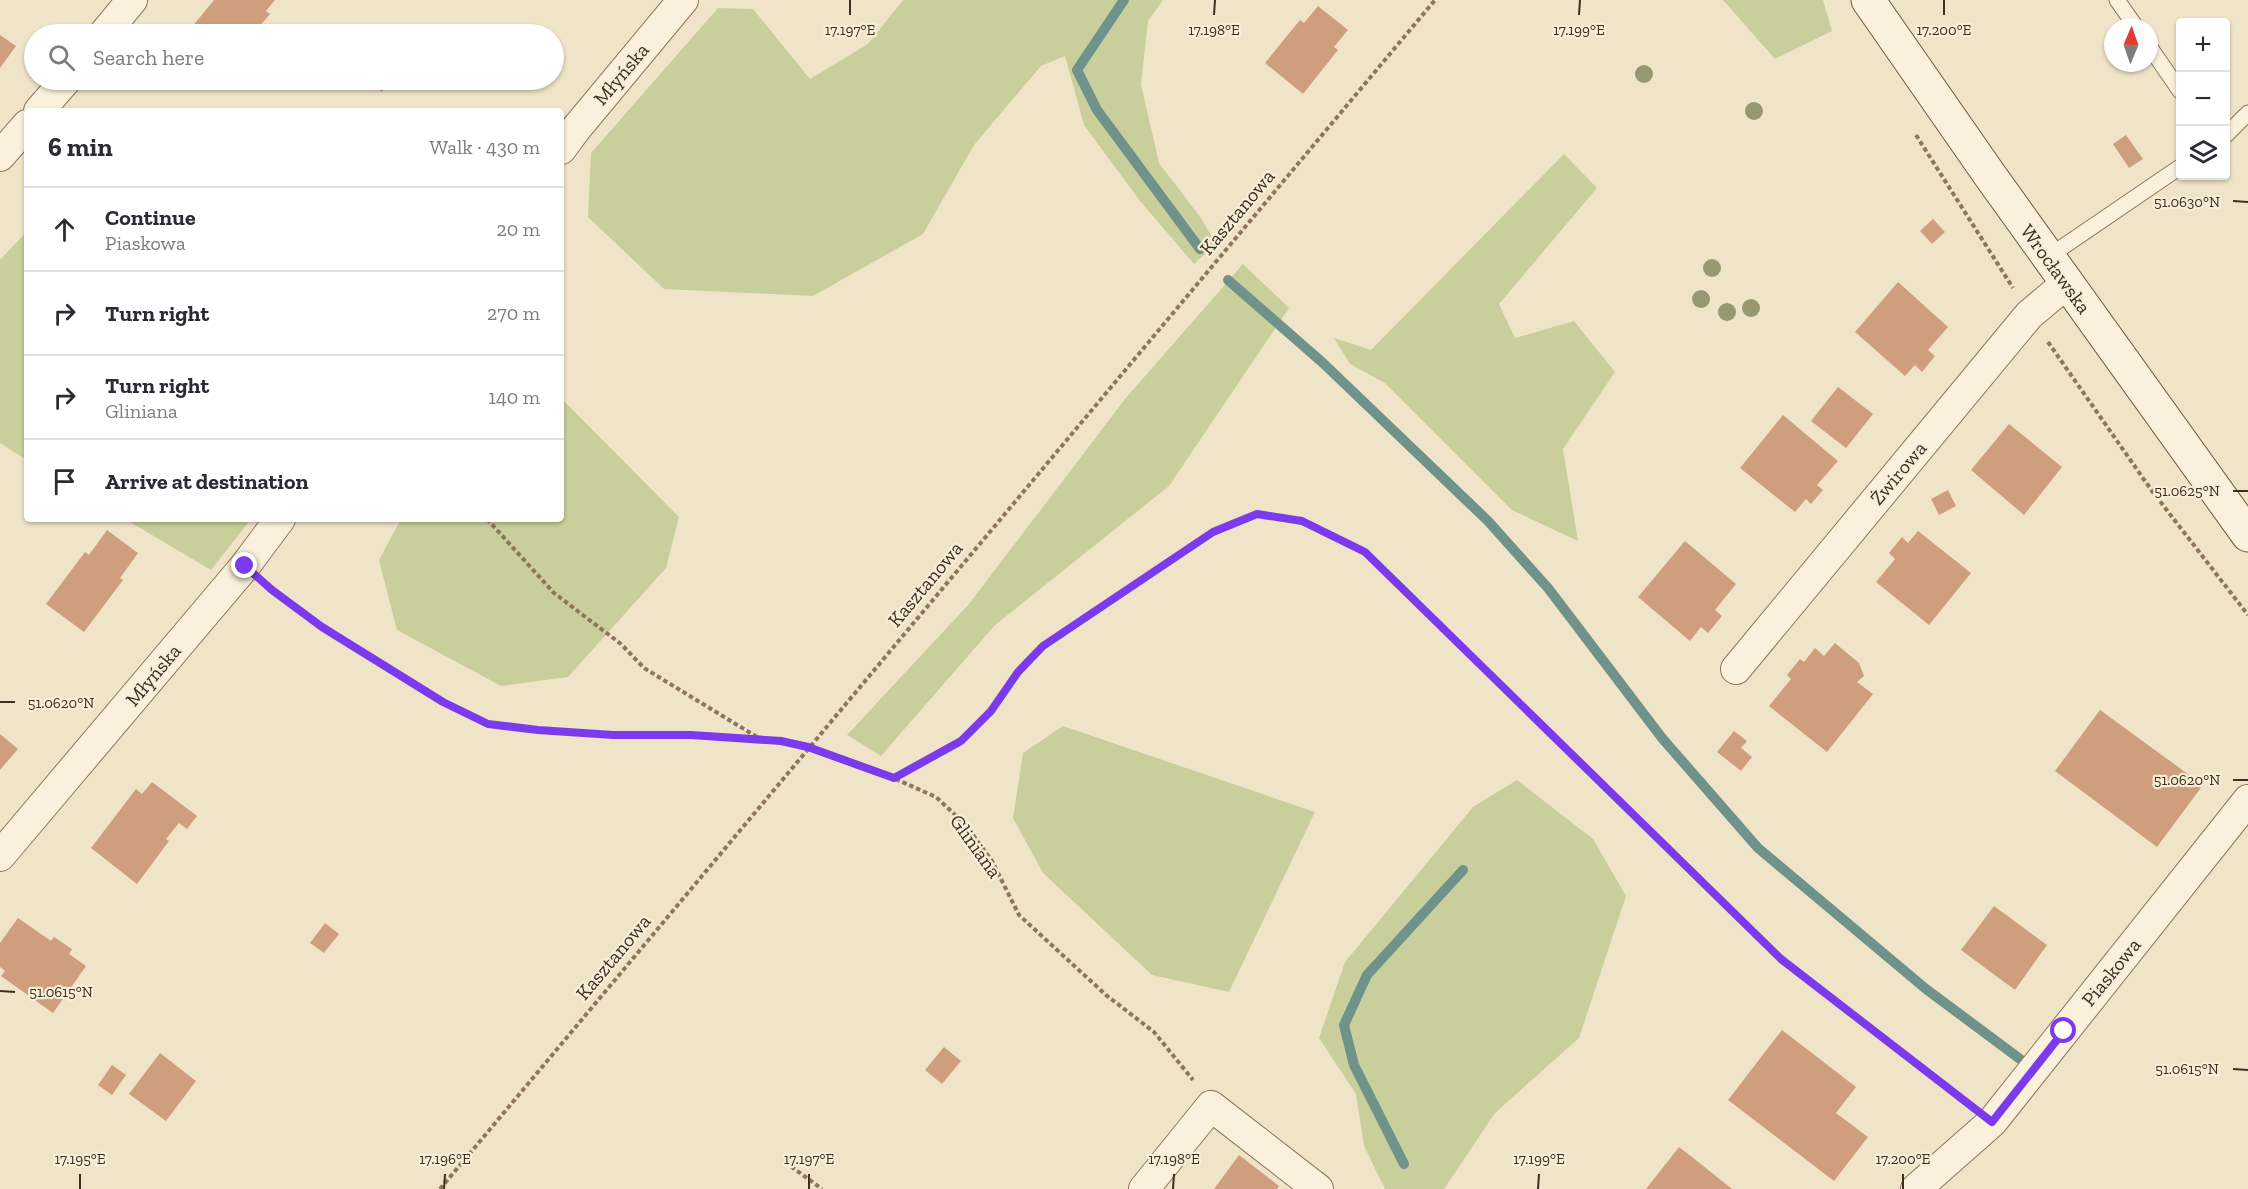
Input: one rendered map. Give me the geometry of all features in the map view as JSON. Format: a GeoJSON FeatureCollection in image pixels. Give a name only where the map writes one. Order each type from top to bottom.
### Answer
{"type":"FeatureCollection","features":[{"type":"Feature","properties":{"kind":"main road","name":"Wrocławska"},"geometry":{"type":"LineString","coordinates":[[1868,0],[2067,284],[2248,535]]}},
{"type":"Feature","properties":{"kind":"street"},"geometry":{"type":"LineString","coordinates":[[112,24],[132,0]]}},
{"type":"Feature","properties":{"kind":"street","name":"Młyńska"},"geometry":{"type":"LineString","coordinates":[[564,144],[574,129],[683,0]]}},
{"type":"Feature","properties":{"kind":"street"},"geometry":{"type":"LineString","coordinates":[[42,108],[57,90]]}},
{"type":"Feature","properties":{"kind":"street"},"geometry":{"type":"LineString","coordinates":[[0,156],[24,128]]}},
{"type":"Feature","properties":{"kind":"street","name":"Żwirowa"},"geometry":{"type":"LineString","coordinates":[[1736,669],[2029,315],[2067,284]]}},
{"type":"Feature","properties":{"kind":"street","name":"Młyńska"},"geometry":{"type":"LineString","coordinates":[[0,856],[245,566],[278,522]]}},
{"type":"Feature","properties":{"kind":"street","name":"Piaskowa"},"geometry":{"type":"LineString","coordinates":[[1916,1189],[1992,1122],[2248,801]]}},
{"type":"Feature","properties":{"kind":"street"},"geometry":{"type":"LineString","coordinates":[[1144,1189],[1211,1106],[1318,1189]]}},
{"type":"Feature","properties":{"kind":"lane"},"geometry":{"type":"LineString","coordinates":[[2117,0],[2130,18]]}},
{"type":"Feature","properties":{"kind":"lane"},"geometry":{"type":"LineString","coordinates":[[2158,58],[2176,84]]}},
{"type":"Feature","properties":{"kind":"lane"},"geometry":{"type":"LineString","coordinates":[[2230,131],[2248,113]]}},
{"type":"Feature","properties":{"kind":"lane"},"geometry":{"type":"LineString","coordinates":[[2048,257],[2176,170]]}},
{"type":"Feature","properties":{"kind":"path","name":"Kasztanowa"},"geometry":{"type":"LineString","coordinates":[[440,1189],[1435,0]]}},
{"type":"Feature","properties":{"kind":"path"},"geometry":{"type":"LineString","coordinates":[[894,778],[961,741],[991,711],[1018,672],[1043,646],[1213,532],[1257,514],[1302,521],[1365,552],[1781,959],[1992,1122]]}},
{"type":"Feature","properties":{"kind":"path"},"geometry":{"type":"LineString","coordinates":[[490,522],[554,593],[621,644],[644,668],[760,739]]}},
{"type":"Feature","properties":{"kind":"path","name":"Gliniana"},"geometry":{"type":"LineString","coordinates":[[245,566],[272,590],[322,627],[443,702],[488,724],[613,735],[691,735],[781,741],[808,747],[894,778],[936,797],[965,824],[992,861],[1018,915],[1072,965],[1154,1032],[1201,1089],[1211,1106]]}},
{"type":"Feature","properties":{"kind":"path"},"geometry":{"type":"LineString","coordinates":[[785,1162],[822,1189]]}},
{"type":"Feature","properties":{"kind":"green space"},"geometry":{"type":"Polygon","coordinates":[[[903,0],[1163,0],[1148,21],[1141,84],[1159,163],[1201,218],[1216,244],[1194,264],[1140,201],[1084,125],[1065,56],[1041,66],[974,145],[923,234],[813,296],[664,289],[588,217],[591,153],[718,8],[753,9],[810,79],[868,44],[903,0]]]}},
{"type":"Feature","properties":{"kind":"green space"},"geometry":{"type":"Polygon","coordinates":[[[1723,0],[1823,0],[1832,31],[1775,59],[1723,0]]]}},
{"type":"Feature","properties":{"kind":"green space"},"geometry":{"type":"Polygon","coordinates":[[[1564,154],[1597,188],[1499,304],[1515,338],[1574,321],[1615,372],[1563,449],[1578,541],[1512,510],[1385,383],[1350,364],[1334,338],[1371,350],[1564,154]]]}},
{"type":"Feature","properties":{"kind":"green space"},"geometry":{"type":"Polygon","coordinates":[[[24,234],[24,458],[0,443],[0,260],[24,234]]]}},
{"type":"Feature","properties":{"kind":"green space"},"geometry":{"type":"Polygon","coordinates":[[[1243,264],[1289,308],[1169,486],[995,625],[881,756],[847,735],[969,604],[1125,399],[1243,264]]]}},
{"type":"Feature","properties":{"kind":"green space"},"geometry":{"type":"Polygon","coordinates":[[[564,401],[679,517],[666,568],[568,677],[501,686],[397,630],[379,560],[399,522],[564,522],[564,401]]]}},
{"type":"Feature","properties":{"kind":"green space"},"geometry":{"type":"Polygon","coordinates":[[[130,522],[249,522],[211,570],[130,522]]]}},
{"type":"Feature","properties":{"kind":"green space"},"geometry":{"type":"Polygon","coordinates":[[[1063,726],[1315,812],[1229,992],[1152,975],[1043,873],[1013,818],[1023,753],[1063,726]]]}},
{"type":"Feature","properties":{"kind":"green space"},"geometry":{"type":"Polygon","coordinates":[[[1517,780],[1593,839],[1626,896],[1579,1038],[1495,1113],[1444,1189],[1385,1189],[1364,1146],[1356,1094],[1319,1038],[1345,962],[1473,807],[1517,780]]]}},
{"type":"Feature","properties":{"kind":"building"},"geometry":{"type":"Polygon","coordinates":[[[214,0],[275,0],[266,11],[270,14],[262,24],[194,24],[214,0]]]}},
{"type":"Feature","properties":{"kind":"building"},"geometry":{"type":"Polygon","coordinates":[[[1318,6],[1348,30],[1334,47],[1338,50],[1303,94],[1265,63],[1300,20],[1304,23],[1318,6]]]}},
{"type":"Feature","properties":{"kind":"building"},"geometry":{"type":"Polygon","coordinates":[[[0,35],[16,46],[0,68],[0,35]]]}},
{"type":"Feature","properties":{"kind":"building"},"geometry":{"type":"Polygon","coordinates":[[[2126,135],[2143,159],[2129,168],[2113,144],[2126,135]]]}},
{"type":"Feature","properties":{"kind":"building"},"geometry":{"type":"Polygon","coordinates":[[[1933,219],[1945,232],[1932,244],[1920,231],[1933,219]]]}},
{"type":"Feature","properties":{"kind":"building"},"geometry":{"type":"Polygon","coordinates":[[[1898,282],[1948,327],[1928,350],[1935,356],[1922,372],[1915,365],[1905,376],[1855,332],[1898,282]]]}},
{"type":"Feature","properties":{"kind":"building"},"geometry":{"type":"Polygon","coordinates":[[[1838,387],[1873,414],[1846,448],[1811,421],[1838,387]]]}},
{"type":"Feature","properties":{"kind":"building"},"geometry":{"type":"Polygon","coordinates":[[[1783,415],[1838,461],[1817,485],[1823,490],[1811,504],[1806,499],[1795,512],[1740,468],[1783,415]]]}},
{"type":"Feature","properties":{"kind":"building"},"geometry":{"type":"Polygon","coordinates":[[[2009,424],[2062,467],[2024,515],[1971,470],[2009,424]]]}},
{"type":"Feature","properties":{"kind":"building"},"geometry":{"type":"Polygon","coordinates":[[[1948,490],[1956,506],[1939,515],[1931,499],[1948,490]]]}},
{"type":"Feature","properties":{"kind":"building"},"geometry":{"type":"Polygon","coordinates":[[[107,530],[138,553],[120,578],[123,580],[84,632],[46,604],[85,552],[89,555],[107,530]]]}},
{"type":"Feature","properties":{"kind":"building"},"geometry":{"type":"Polygon","coordinates":[[[1918,531],[1971,573],[1929,625],[1876,582],[1895,559],[1889,553],[1902,537],[1908,543],[1918,531]]]}},
{"type":"Feature","properties":{"kind":"building"},"geometry":{"type":"Polygon","coordinates":[[[1685,541],[1736,584],[1715,610],[1722,616],[1708,633],[1701,627],[1690,641],[1638,597],[1685,541]]]}},
{"type":"Feature","properties":{"kind":"building"},"geometry":{"type":"Polygon","coordinates":[[[1835,643],[1859,663],[1864,676],[1857,682],[1873,694],[1827,752],[1769,706],[1791,679],[1787,675],[1800,659],[1804,662],[1815,648],[1824,656],[1835,643]]]}},
{"type":"Feature","properties":{"kind":"building"},"geometry":{"type":"Polygon","coordinates":[[[2100,710],[2203,785],[2157,847],[2055,771],[2100,710]]]}},
{"type":"Feature","properties":{"kind":"building"},"geometry":{"type":"Polygon","coordinates":[[[1734,731],[1747,741],[1741,748],[1752,757],[1741,771],[1717,752],[1734,731]]]}},
{"type":"Feature","properties":{"kind":"building"},"geometry":{"type":"Polygon","coordinates":[[[0,734],[18,749],[0,770],[0,734]]]}},
{"type":"Feature","properties":{"kind":"building"},"geometry":{"type":"Polygon","coordinates":[[[152,782],[197,816],[187,829],[179,823],[166,839],[169,841],[137,884],[91,848],[136,789],[142,794],[152,782]]]}},
{"type":"Feature","properties":{"kind":"building"},"geometry":{"type":"Polygon","coordinates":[[[1994,906],[2047,945],[2015,990],[1961,950],[1994,906]]]}},
{"type":"Feature","properties":{"kind":"building"},"geometry":{"type":"Polygon","coordinates":[[[18,918],[51,941],[54,937],[72,949],[69,954],[86,966],[53,1013],[1,976],[5,971],[0,967],[0,943],[18,918]]]}},
{"type":"Feature","properties":{"kind":"building"},"geometry":{"type":"Polygon","coordinates":[[[325,923],[339,934],[324,953],[310,943],[325,923]]]}},
{"type":"Feature","properties":{"kind":"building"},"geometry":{"type":"Polygon","coordinates":[[[1782,1030],[1856,1087],[1836,1113],[1868,1137],[1834,1181],[1728,1100],[1782,1030]]]}},
{"type":"Feature","properties":{"kind":"building"},"geometry":{"type":"Polygon","coordinates":[[[944,1047],[961,1061],[942,1084],[925,1070],[944,1047]]]}},
{"type":"Feature","properties":{"kind":"building"},"geometry":{"type":"Polygon","coordinates":[[[160,1053],[196,1081],[166,1121],[129,1094],[160,1053]]]}},
{"type":"Feature","properties":{"kind":"building"},"geometry":{"type":"Polygon","coordinates":[[[112,1065],[126,1075],[112,1095],[98,1085],[112,1065]]]}},
{"type":"Feature","properties":{"kind":"building"},"geometry":{"type":"Polygon","coordinates":[[[1679,1147],[1692,1157],[1732,1189],[1646,1189],[1679,1147]]]}},
{"type":"Feature","properties":{"kind":"building"},"geometry":{"type":"Polygon","coordinates":[[[1239,1155],[1279,1186],[1277,1189],[1214,1189],[1239,1155]]]}},
{"type":"Feature","properties":{"kind":"waterway"},"geometry":{"type":"LineString","coordinates":[[1124,0],[1077,70],[1097,110],[1200,249]]}},
{"type":"Feature","properties":{"kind":"waterway"},"geometry":{"type":"LineString","coordinates":[[1228,280],[1323,363],[1488,521],[1548,588],[1662,738],[1758,848],[1926,989],[2020,1059]]}},
{"type":"Feature","properties":{"kind":"waterway"},"geometry":{"type":"LineString","coordinates":[[1404,1164],[1354,1065],[1344,1025],[1367,975],[1463,870]]}},
{"type":"Feature","properties":{"kind":"route"},"geometry":{"type":"LineString","coordinates":[[245,566],[272,590],[322,627],[443,702],[488,724],[613,735],[691,735],[781,741],[808,747],[894,778],[961,741],[991,711],[1018,672],[1043,646],[1213,532],[1257,514],[1302,521],[1365,552],[1781,959],[1992,1122],[2064,1031]]}}]}
